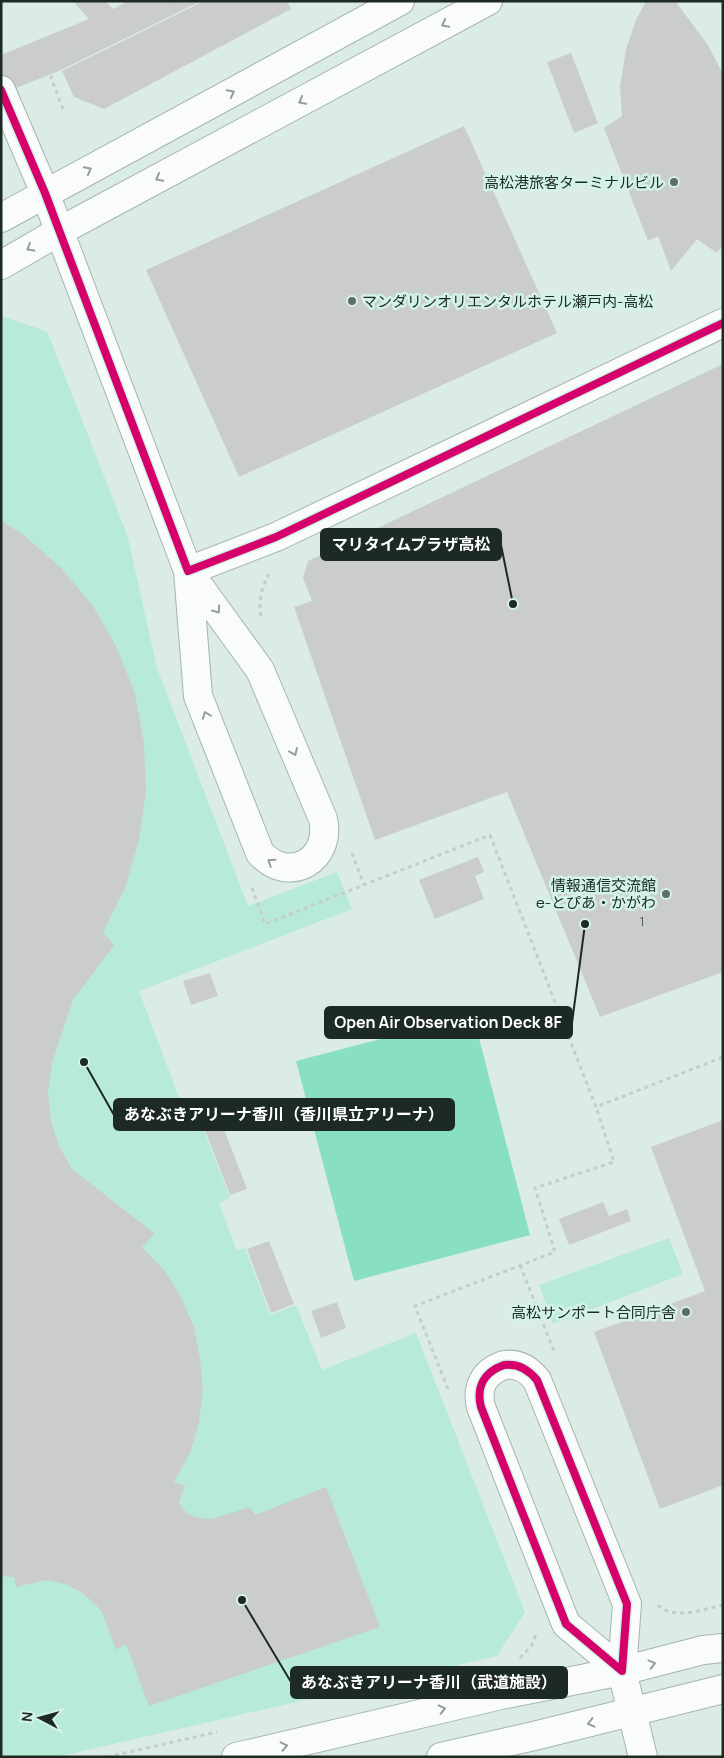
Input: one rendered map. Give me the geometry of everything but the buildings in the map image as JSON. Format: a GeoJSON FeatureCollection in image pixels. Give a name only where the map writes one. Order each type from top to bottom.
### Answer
{"type":"FeatureCollection","features":[{"type":"Feature","properties":{"kind":"street"},"geometry":{"type":"LineString","coordinates":[[1,218],[354,13],[400,1]]}},
{"type":"Feature","properties":{"kind":"street"},"geometry":{"type":"LineString","coordinates":[[1,265],[60,231],[488,1]]}},
{"type":"Feature","properties":{"kind":"street"},"geometry":{"type":"LineString","coordinates":[[1,90],[60,231],[188,571],[260,670],[322,820],[325,836],[321,849],[314,858],[299,867],[278,866],[271,863],[260,853],[198,696],[188,571]]}},
{"type":"Feature","properties":{"kind":"street"},"geometry":{"type":"LineString","coordinates":[[1,132],[45,193]]}},
{"type":"Feature","properties":{"kind":"street"},"geometry":{"type":"LineString","coordinates":[[188,571],[276,537],[723,323]]}},
{"type":"Feature","properties":{"kind":"street"},"geometry":{"type":"LineString","coordinates":[[622,1671],[566,1624],[481,1407],[479,1392],[481,1384],[484,1378],[497,1368],[508,1365],[522,1367],[533,1375],[539,1385],[627,1604],[622,1671],[642,1757]]}},
{"type":"Feature","properties":{"kind":"street"},"geometry":{"type":"LineString","coordinates":[[236,1757],[501,1695],[622,1671],[716,1647]]}},
{"type":"Feature","properties":{"kind":"street"},"geometry":{"type":"LineString","coordinates":[[441,1757],[632,1713],[723,1689]]}},
{"type":"Feature","properties":{"kind":"path"},"geometry":{"type":"LineString","coordinates":[[63,109],[51,78],[56,66],[65,59],[118,35],[183,1]]}},
{"type":"Feature","properties":{"kind":"path"},"geometry":{"type":"LineString","coordinates":[[669,1],[705,47],[723,83]]}},
{"type":"Feature","properties":{"kind":"path"},"geometry":{"type":"LineString","coordinates":[[262,625],[259,606],[263,586],[270,572]]}},
{"type":"Feature","properties":{"kind":"path"},"geometry":{"type":"LineString","coordinates":[[257,903],[265,924],[490,835],[596,1107],[614,1162],[535,1188],[555,1252],[416,1306],[451,1397]]}},
{"type":"Feature","properties":{"kind":"path"},"geometry":{"type":"LineString","coordinates":[[349,846],[364,885]]}},
{"type":"Feature","properties":{"kind":"path"},"geometry":{"type":"LineString","coordinates":[[596,1107],[723,1057]]}},
{"type":"Feature","properties":{"kind":"path"},"geometry":{"type":"LineString","coordinates":[[514,1662],[523,1656],[532,1645],[536,1628]]}},
{"type":"Feature","properties":{"kind":"path"},"geometry":{"type":"LineString","coordinates":[[107,1757],[222,1731]]}},
{"type":"Feature","properties":{"kind":"shaded area"},"geometry":{"type":"Polygon","coordinates":[[[1,316],[46,331],[49,336],[128,537],[157,668],[248,906],[337,872],[352,909],[139,991],[192,1132],[203,1128],[230,1198],[219,1203],[237,1251],[245,1248],[270,1315],[296,1305],[322,1370],[416,1333],[525,1612],[497,1656],[57,1757],[1,1757],[1,316]]]}},
{"type":"Feature","properties":{"kind":"shaded area"},"geometry":{"type":"Polygon","coordinates":[[[473,1015],[530,1235],[354,1281],[296,1061],[473,1015]]]}},
{"type":"Feature","properties":{"kind":"shaded area"},"geometry":{"type":"Polygon","coordinates":[[[669,1238],[683,1274],[553,1324],[539,1285],[669,1238]]]}},
{"type":"Feature","properties":{"kind":"cycle path"},"geometry":{"type":"LineString","coordinates":[[1,90],[45,193],[188,571],[276,537],[723,323]]}},
{"type":"Feature","properties":{"kind":"cycle path"},"geometry":{"type":"LineString","coordinates":[[504,1365],[514,1365],[522,1368],[537,1380],[627,1604],[622,1671],[566,1624],[481,1407],[480,1393],[483,1381],[491,1372],[504,1365]]}},
{"type":"Feature","properties":{"kind":"place","name":"高松港旅客ターミナルビル"},"geometry":{"type":"Point","coordinates":[674,182]}},
{"type":"Feature","properties":{"kind":"place","name":"マンダリンオリエンタルホテル瀬戸内-高松"},"geometry":{"type":"Point","coordinates":[352,301]}},
{"type":"Feature","properties":{"kind":"place","name":"マリタイムプラザ高松"},"geometry":{"type":"Point","coordinates":[513,604]}},
{"type":"Feature","properties":{"kind":"place","name":"情報通信交流館 e-とぴあ・かがわ"},"geometry":{"type":"Point","coordinates":[666,894]}},
{"type":"Feature","properties":{"kind":"place","name":"Open Air Observation Deck 8F"},"geometry":{"type":"Point","coordinates":[585,924]}},
{"type":"Feature","properties":{"kind":"place","name":"あなぶきアリーナ香川（香川県立アリーナ）"},"geometry":{"type":"Point","coordinates":[84,1062]}},
{"type":"Feature","properties":{"kind":"place","name":"高松サンポート合同庁舎"},"geometry":{"type":"Point","coordinates":[686,1312]}},
{"type":"Feature","properties":{"kind":"place","name":"あなぶきアリーナ香川（武道施設）"},"geometry":{"type":"Point","coordinates":[242,1600]}}]}
